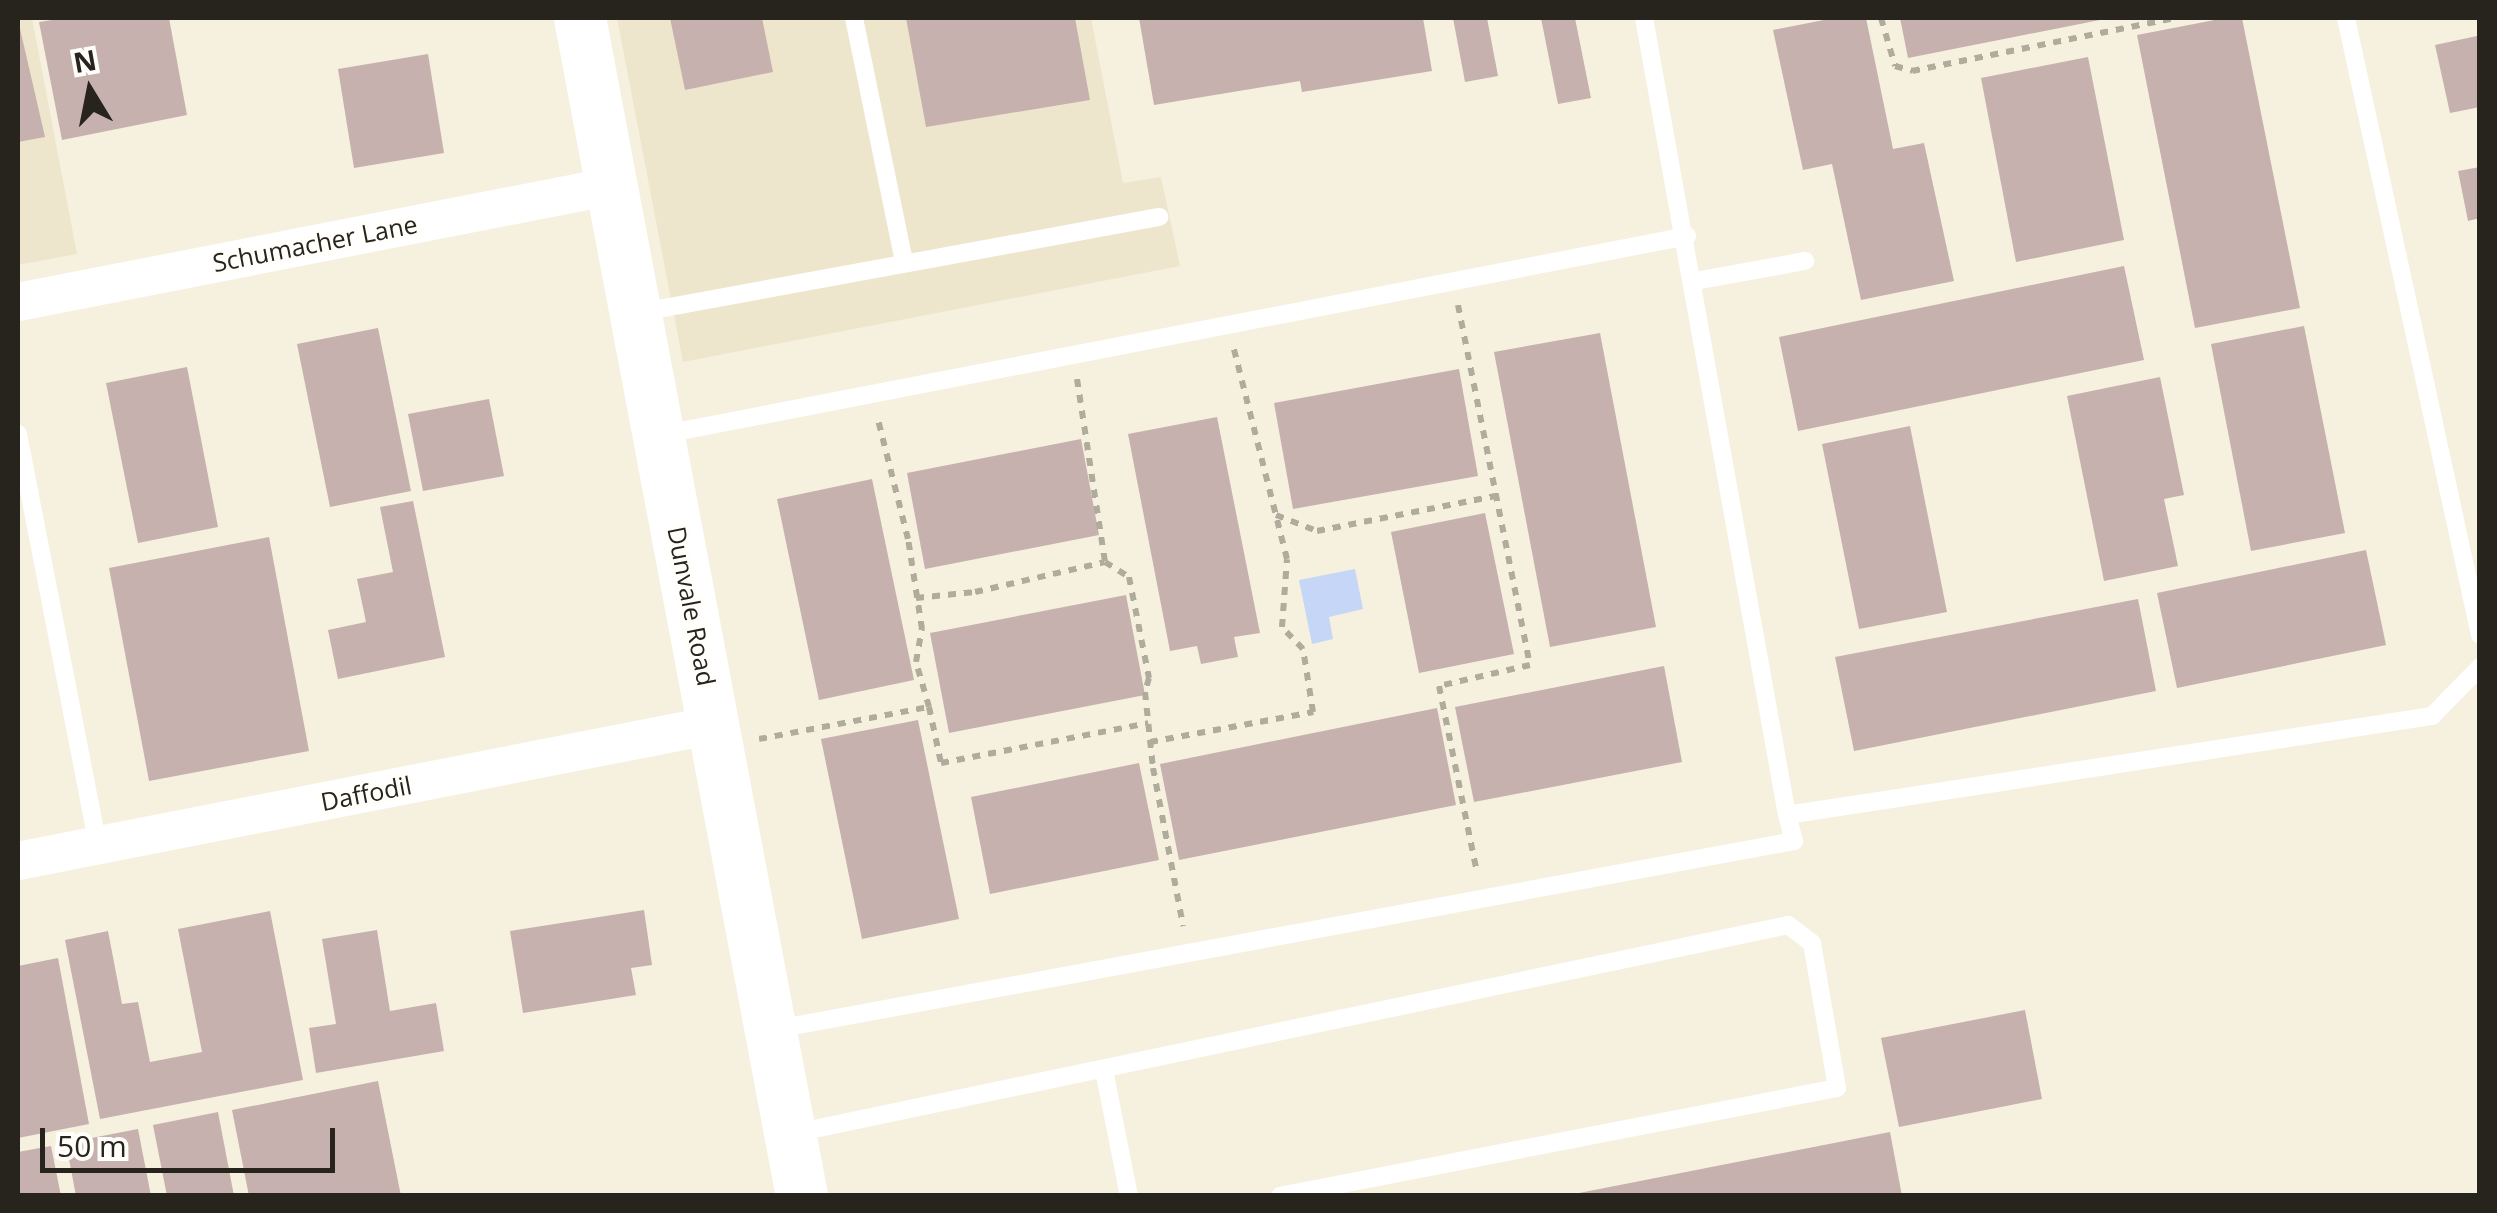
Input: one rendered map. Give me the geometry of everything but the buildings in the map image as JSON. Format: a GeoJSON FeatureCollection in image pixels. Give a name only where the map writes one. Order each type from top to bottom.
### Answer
{"type":"FeatureCollection","features":[{"type":"Feature","properties":{"kind":"street","name":"Dunvale Road"},"geometry":{"type":"LineString","coordinates":[[580,18],[802,1196]]}},
{"type":"Feature","properties":{"kind":"street","name":"Schumacher Lane"},"geometry":{"type":"LineString","coordinates":[[18,302],[612,186]]}},
{"type":"Feature","properties":{"kind":"street","name":"Daffodil"},"geometry":{"type":"LineString","coordinates":[[18,860],[716,736]]}},
{"type":"Feature","properties":{"kind":"lane"},"geometry":{"type":"LineString","coordinates":[[854,18],[904,261]]}},
{"type":"Feature","properties":{"kind":"lane"},"geometry":{"type":"LineString","coordinates":[[772,1030],[1794,841],[1687,236],[1644,18]]}},
{"type":"Feature","properties":{"kind":"lane"},"geometry":{"type":"LineString","coordinates":[[2346,18],[2480,635]]}},
{"type":"Feature","properties":{"kind":"lane"},"geometry":{"type":"LineString","coordinates":[[636,313],[1159,217]]}},
{"type":"Feature","properties":{"kind":"lane"},"geometry":{"type":"LineString","coordinates":[[659,435],[1687,236]]}},
{"type":"Feature","properties":{"kind":"lane"},"geometry":{"type":"LineString","coordinates":[[1694,282],[1805,261]]}},
{"type":"Feature","properties":{"kind":"lane"},"geometry":{"type":"LineString","coordinates":[[18,434],[98,845]]}},
{"type":"Feature","properties":{"kind":"lane"},"geometry":{"type":"LineString","coordinates":[[1787,816],[2432,716],[2480,667]]}},
{"type":"Feature","properties":{"kind":"lane"},"geometry":{"type":"LineString","coordinates":[[790,1134],[1788,924],[1812,944],[1837,1088],[1280,1196]]}},
{"type":"Feature","properties":{"kind":"lane"},"geometry":{"type":"LineString","coordinates":[[1104,1070],[1129,1196]]}},
{"type":"Feature","properties":{"kind":"path"},"geometry":{"type":"LineString","coordinates":[[1882,18],[1895,66],[1912,71],[2174,18]]}},
{"type":"Feature","properties":{"kind":"path"},"geometry":{"type":"LineString","coordinates":[[1452,279],[1530,666],[1439,686],[1460,762],[1481,898]]}},
{"type":"Feature","properties":{"kind":"path"},"geometry":{"type":"LineString","coordinates":[[1150,742],[1313,712],[1303,649],[1282,627],[1287,558],[1228,324]]}},
{"type":"Feature","properties":{"kind":"path"},"geometry":{"type":"LineString","coordinates":[[1073,353],[1105,562]]}},
{"type":"Feature","properties":{"kind":"path"},"geometry":{"type":"LineString","coordinates":[[871,392],[908,539],[922,629],[916,662],[941,762],[1148,723]]}},
{"type":"Feature","properties":{"kind":"path"},"geometry":{"type":"LineString","coordinates":[[1276,516],[1317,531],[1496,496]]}},
{"type":"Feature","properties":{"kind":"path"},"geometry":{"type":"LineString","coordinates":[[916,598],[975,592],[1105,562],[1130,577],[1149,678],[1150,742],[1188,954]]}},
{"type":"Feature","properties":{"kind":"path"},"geometry":{"type":"LineString","coordinates":[[716,736],[929,707]]}},
{"type":"Feature","properties":{"kind":"shaded area"},"geometry":{"type":"Polygon","coordinates":[[[18,18],[32,18],[77,254],[18,265],[18,18]]]}},
{"type":"Feature","properties":{"kind":"shaded area"},"geometry":{"type":"Polygon","coordinates":[[[617,18],[1091,18],[1123,183],[1161,177],[1180,266],[683,362],[617,18]]]}},
{"type":"Feature","properties":{"kind":"water"},"geometry":{"type":"Polygon","coordinates":[[[1355,569],[1363,609],[1329,617],[1333,639],[1312,644],[1299,580],[1355,569]]]}}]}
